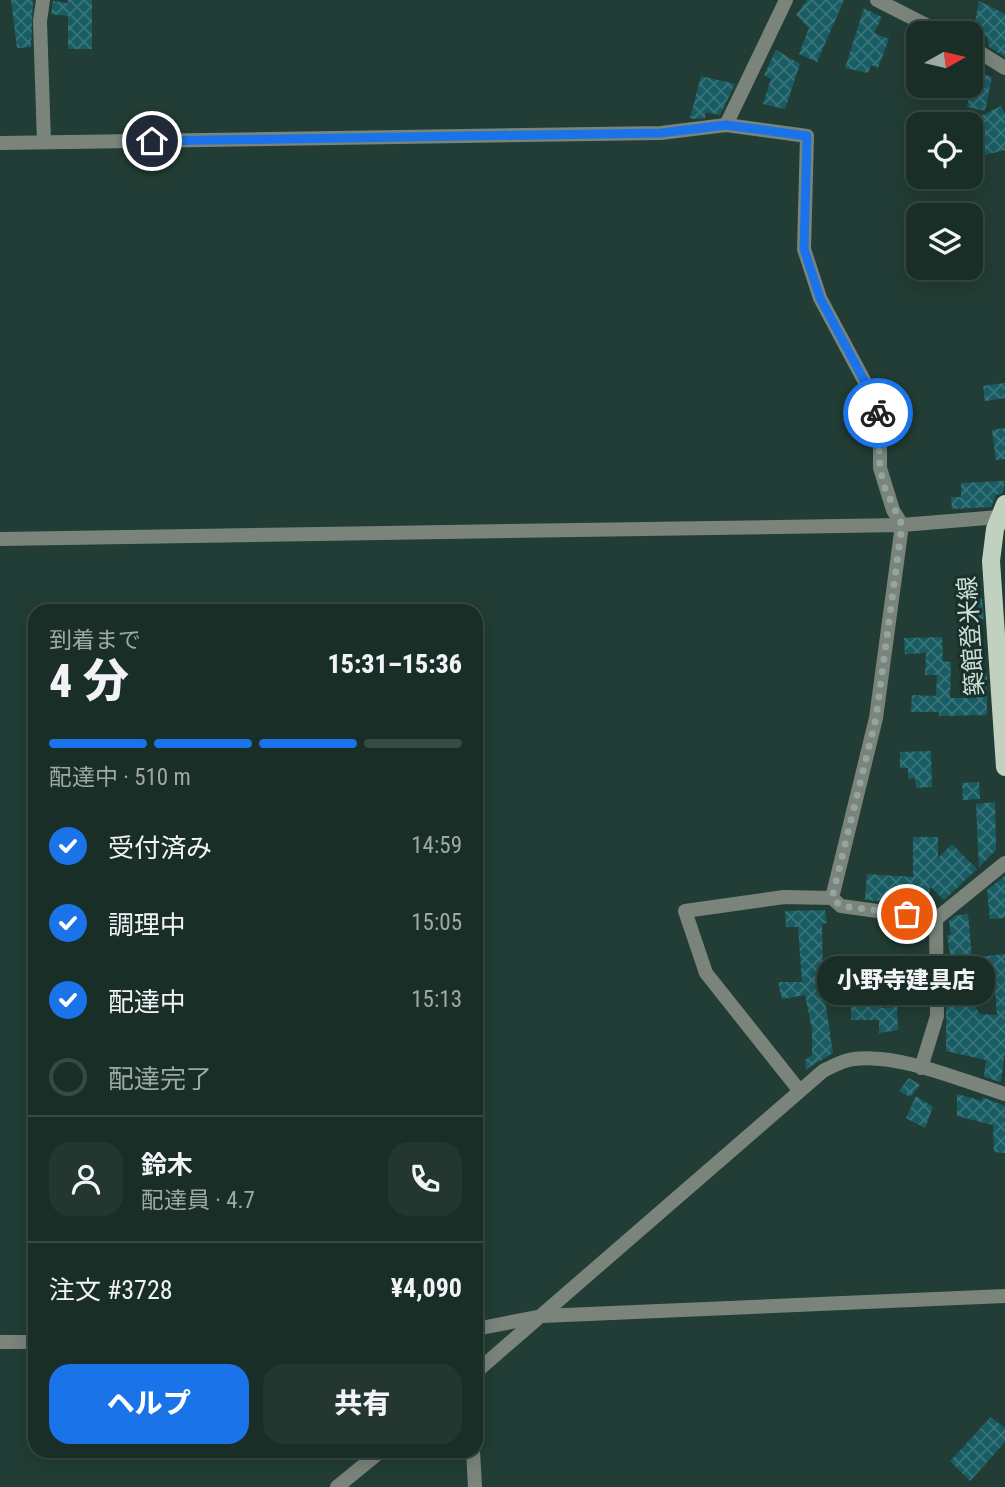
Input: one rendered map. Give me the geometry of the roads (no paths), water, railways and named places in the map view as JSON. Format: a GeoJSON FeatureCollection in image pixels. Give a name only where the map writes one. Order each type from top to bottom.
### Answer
{"type":"FeatureCollection","features":[{"type":"Feature","properties":{"kind":"main road","name":"築館登米線"},"geometry":{"type":"LineString","coordinates":[[1002,510],[992,545],[991,578],[1005,767]]}},
{"type":"Feature","properties":{"kind":"street"},"geometry":{"type":"LineString","coordinates":[[43,0],[40,21],[44,142]]}},
{"type":"Feature","properties":{"kind":"street"},"geometry":{"type":"LineString","coordinates":[[726,125],[786,0]]}},
{"type":"Feature","properties":{"kind":"street"},"geometry":{"type":"LineString","coordinates":[[877,0],[918,21]]}},
{"type":"Feature","properties":{"kind":"street"},"geometry":{"type":"LineString","coordinates":[[984,55],[1005,68]]}},
{"type":"Feature","properties":{"kind":"street"},"geometry":{"type":"LineString","coordinates":[[0,143],[635,133],[726,125],[807,136],[804,249],[820,298],[874,399],[880,419],[880,468],[884,486],[902,525],[876,718],[832,898]]}},
{"type":"Feature","properties":{"kind":"street"},"geometry":{"type":"LineString","coordinates":[[0,539],[902,525],[1002,510]]}},
{"type":"Feature","properties":{"kind":"street"},"geometry":{"type":"LineString","coordinates":[[799,1090],[706,973],[685,911],[784,897],[832,898],[841,906],[936,919],[1005,863]]}},
{"type":"Feature","properties":{"kind":"street"},"geometry":{"type":"LineString","coordinates":[[921,1068],[937,1016],[936,919]]}},
{"type":"Feature","properties":{"kind":"street"},"geometry":{"type":"LineString","coordinates":[[483,1366],[823,1071],[853,1059],[921,1068],[1005,1094]]}},
{"type":"Feature","properties":{"kind":"street"},"geometry":{"type":"LineString","coordinates":[[483,1328],[542,1316],[1005,1296]]}},
{"type":"Feature","properties":{"kind":"street"},"geometry":{"type":"LineString","coordinates":[[3,1342],[28,1342]]}},
{"type":"Feature","properties":{"kind":"street"},"geometry":{"type":"LineString","coordinates":[[337,1487],[372,1458]]}},
{"type":"Feature","properties":{"kind":"street"},"geometry":{"type":"LineString","coordinates":[[473,1458],[475,1487]]}},
{"type":"Feature","properties":{"kind":"place","name":"小野寺建具店"},"geometry":{"type":"Point","coordinates":[907,914]}}]}
